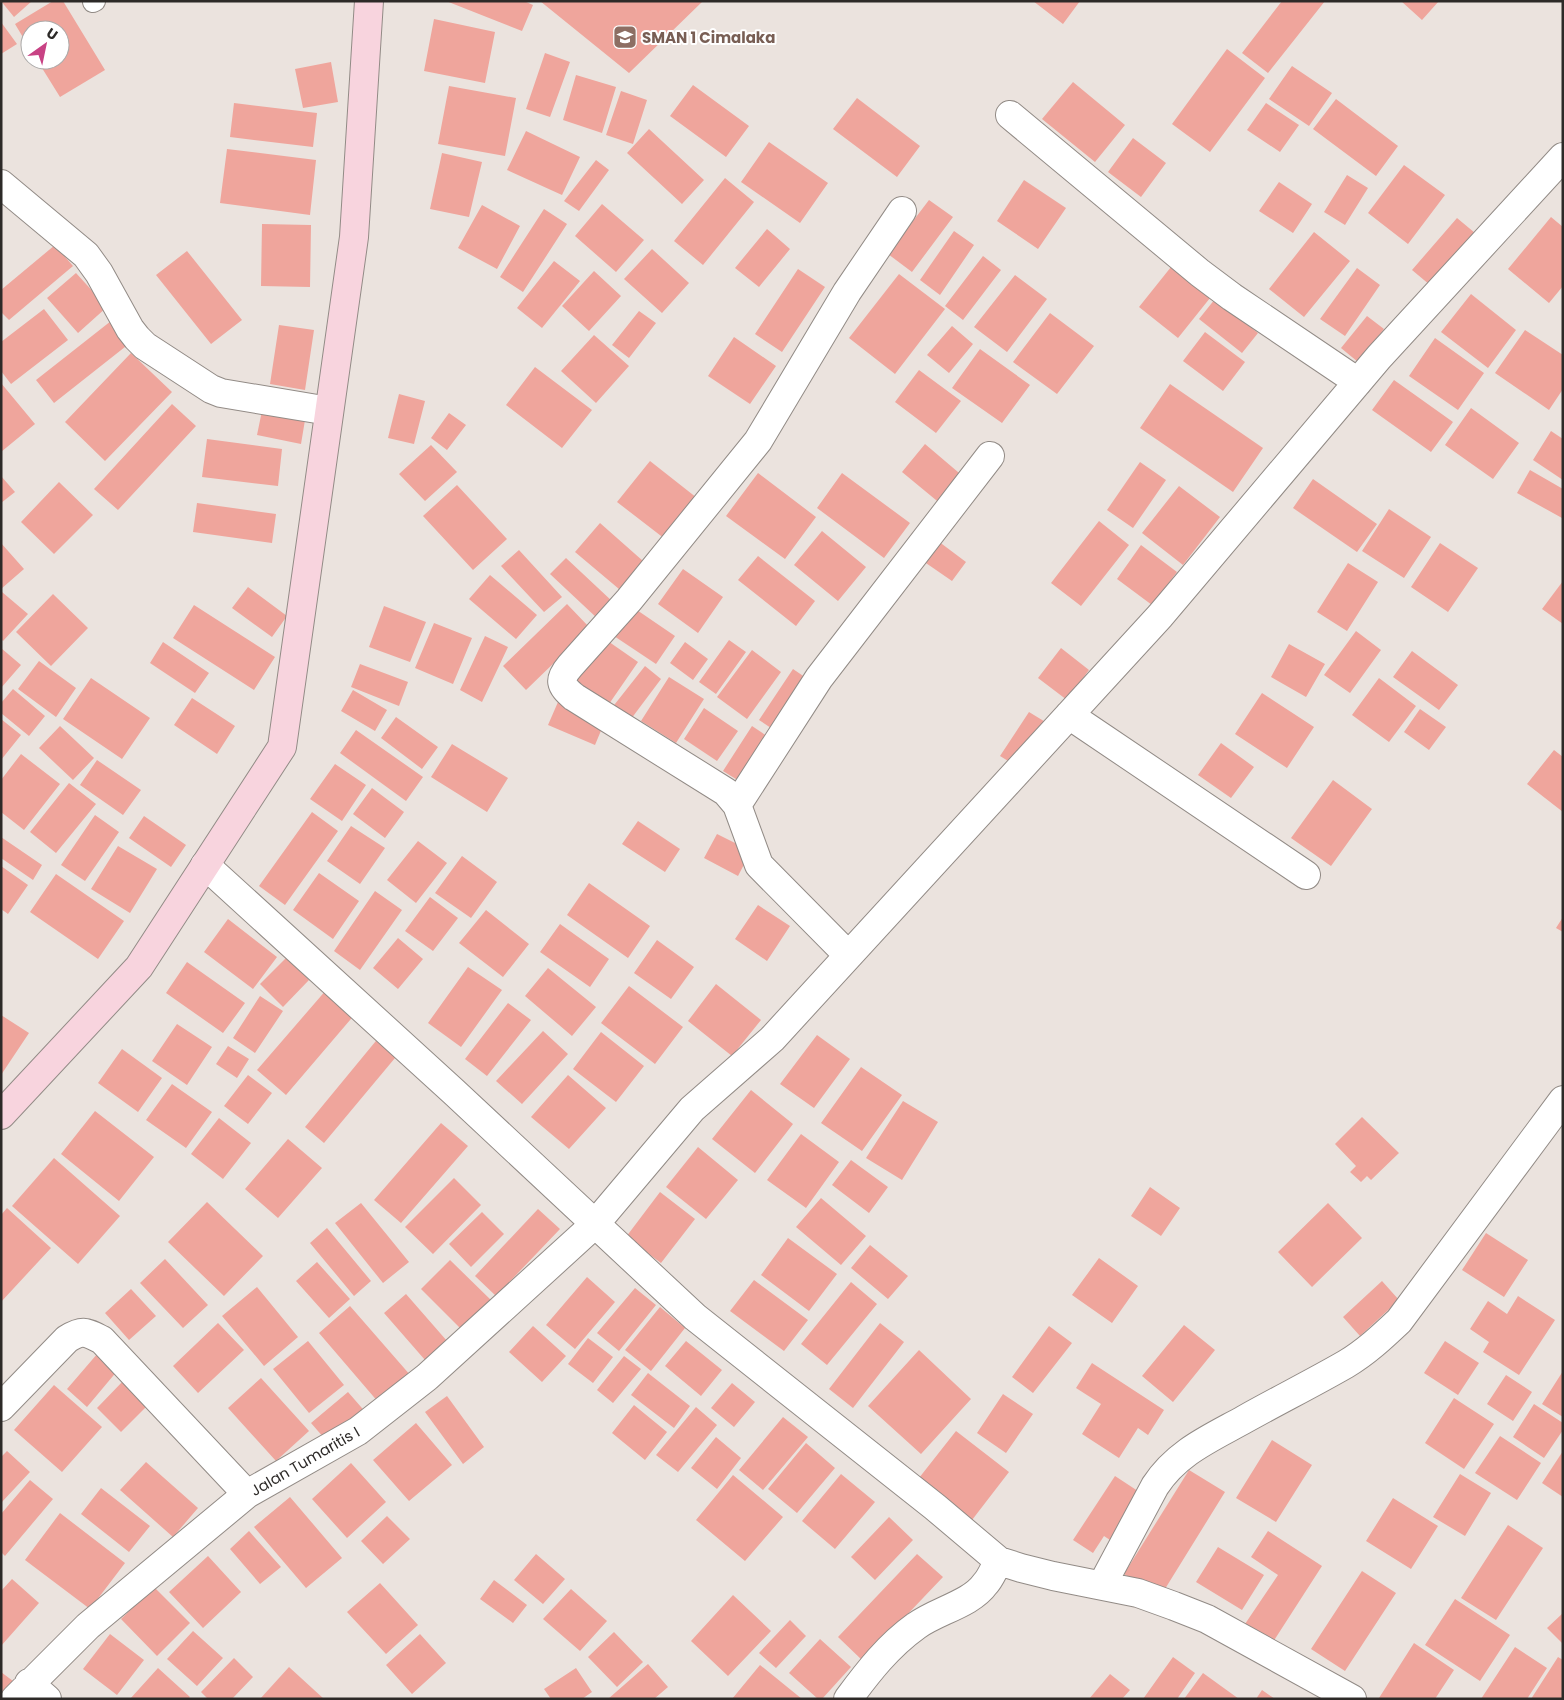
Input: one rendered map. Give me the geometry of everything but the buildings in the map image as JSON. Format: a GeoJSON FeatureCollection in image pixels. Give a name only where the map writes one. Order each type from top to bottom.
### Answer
{"type":"FeatureCollection","features":[{"type":"Feature","properties":{"kind":"street"},"geometry":{"type":"LineString","coordinates":[[1,1115],[139,967],[282,747],[354,237],[369,1]]}},
{"type":"Feature","properties":{"kind":"street"},"geometry":{"type":"LineString","coordinates":[[1010,115],[1200,273],[1232,297],[1358,382]]}},
{"type":"Feature","properties":{"kind":"street","name":"Jalan Tumaritis I"},"geometry":{"type":"LineString","coordinates":[[30,1694],[88,1626],[248,1494],[358,1431],[427,1377],[595,1224],[692,1109],[772,1039],[1160,616],[1379,357],[1563,157]]}},
{"type":"Feature","properties":{"kind":"street"},"geometry":{"type":"LineString","coordinates":[[1,184],[86,255],[99,273],[130,329],[146,346],[211,390],[329,411]]}},
{"type":"Feature","properties":{"kind":"street"},"geometry":{"type":"LineString","coordinates":[[848,956],[759,865],[737,805],[726,792],[574,697],[565,689],[562,680],[563,674],[634,594],[758,440],[847,292],[902,212]]}},
{"type":"Feature","properties":{"kind":"street"},"geometry":{"type":"LineString","coordinates":[[737,805],[819,678],[990,456]]}},
{"type":"Feature","properties":{"kind":"street"},"geometry":{"type":"LineString","coordinates":[[1069,715],[1306,875]]}},
{"type":"Feature","properties":{"kind":"street"},"geometry":{"type":"LineString","coordinates":[[205,865],[426,1066],[695,1316],[935,1507],[999,1561],[1021,1568],[1138,1593],[1207,1619],[1352,1699]]}},
{"type":"Feature","properties":{"kind":"street"},"geometry":{"type":"LineString","coordinates":[[1102,1585],[1155,1486],[1164,1472],[1175,1461],[1208,1439],[1346,1364],[1369,1349],[1400,1321],[1563,1100]]}},
{"type":"Feature","properties":{"kind":"street"},"geometry":{"type":"LineString","coordinates":[[1,1407],[67,1339],[78,1332],[89,1333],[102,1340],[248,1494]]}},
{"type":"Feature","properties":{"kind":"street"},"geometry":{"type":"LineString","coordinates":[[848,1699],[867,1672],[897,1640],[918,1624],[966,1600],[985,1585],[999,1561]]}},
{"type":"Feature","properties":{"kind":"place","name":"SMAN 1 Cimalaka"},"geometry":{"type":"Point","coordinates":[625,37]}}]}
